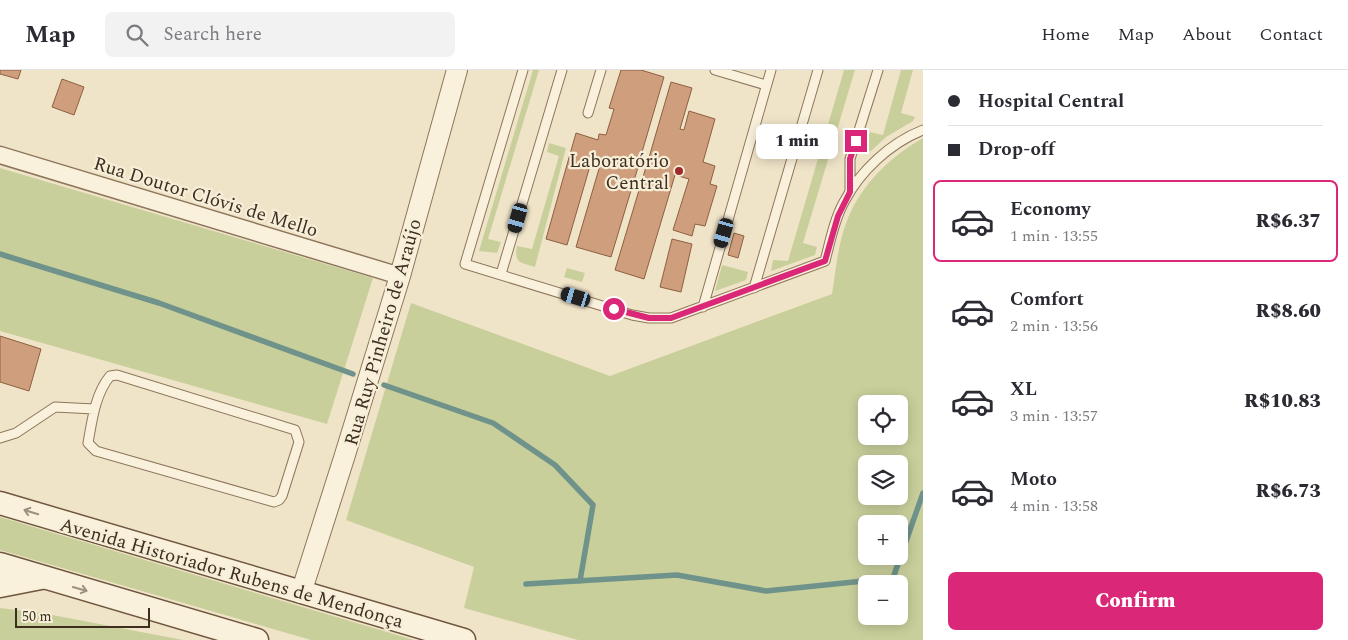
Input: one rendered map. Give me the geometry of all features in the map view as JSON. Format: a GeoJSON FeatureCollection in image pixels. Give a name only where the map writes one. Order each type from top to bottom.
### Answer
{"type":"FeatureCollection","features":[{"type":"Feature","properties":{"kind":"main road","name":"Avenida Historiador Rubens de Mendonça"},"geometry":{"type":"LineString","coordinates":[[0,503],[464,640]]}},
{"type":"Feature","properties":{"kind":"main road"},"geometry":{"type":"LineString","coordinates":[[0,564],[257,640]]}},
{"type":"Feature","properties":{"kind":"main road"},"geometry":{"type":"LineString","coordinates":[[0,586],[43,578]]}},
{"type":"Feature","properties":{"kind":"street","name":"Rua Ruy Pinheiro de Araújo"},"geometry":{"type":"LineString","coordinates":[[301,593],[400,276],[457,70]]}},
{"type":"Feature","properties":{"kind":"street","name":"Rua Doutor Clóvis de Mello"},"geometry":{"type":"LineString","coordinates":[[0,155],[400,276]]}},
{"type":"Feature","properties":{"kind":"lane"},"geometry":{"type":"LineString","coordinates":[[523,70],[466,264],[632,315],[649,318],[671,318],[825,261],[838,216],[850,192],[864,173],[880,158],[922,128]]}},
{"type":"Feature","properties":{"kind":"lane"},"geometry":{"type":"LineString","coordinates":[[501,274],[562,70]]}},
{"type":"Feature","properties":{"kind":"lane"},"geometry":{"type":"LineString","coordinates":[[588,113],[601,70]]}},
{"type":"Feature","properties":{"kind":"lane"},"geometry":{"type":"LineString","coordinates":[[715,70],[766,85]]}},
{"type":"Feature","properties":{"kind":"lane"},"geometry":{"type":"LineString","coordinates":[[703,307],[771,70]]}},
{"type":"Feature","properties":{"kind":"lane"},"geometry":{"type":"LineString","coordinates":[[754,288],[818,70]]}},
{"type":"Feature","properties":{"kind":"lane"},"geometry":{"type":"LineString","coordinates":[[850,192],[850,159],[878,70]]}},
{"type":"Feature","properties":{"kind":"lane"},"geometry":{"type":"LineString","coordinates":[[117,375],[295,430],[299,442],[282,496],[274,502],[96,451],[88,443],[94,409],[106,381],[110,376],[117,375]]}},
{"type":"Feature","properties":{"kind":"lane"},"geometry":{"type":"LineString","coordinates":[[0,438],[16,433],[55,407],[94,409]]}},
{"type":"Feature","properties":{"kind":"green space"},"geometry":{"type":"Polygon","coordinates":[[[533,70],[539,70],[488,239],[501,242],[497,253],[479,251],[533,70]]]}},
{"type":"Feature","properties":{"kind":"green space"},"geometry":{"type":"Polygon","coordinates":[[[844,70],[855,70],[803,243],[817,247],[815,255],[771,271],[773,260],[788,261],[844,70]]]}},
{"type":"Feature","properties":{"kind":"green space"},"geometry":{"type":"Polygon","coordinates":[[[901,70],[913,70],[901,113],[915,117],[913,121],[886,137],[871,151],[864,150],[870,132],[883,135],[901,70]]]}},
{"type":"Feature","properties":{"kind":"green space"},"geometry":{"type":"Polygon","coordinates":[[[923,138],[923,640],[578,640],[464,608],[474,567],[346,520],[411,303],[610,376],[832,294],[842,236],[848,218],[869,182],[900,153],[923,138]]]}},
{"type":"Feature","properties":{"kind":"green space"},"geometry":{"type":"Polygon","coordinates":[[[549,143],[566,148],[535,267],[519,261],[516,252],[517,246],[532,249],[559,156],[547,152],[549,143]]]}},
{"type":"Feature","properties":{"kind":"green space"},"geometry":{"type":"Polygon","coordinates":[[[0,168],[373,278],[327,424],[0,331],[0,168]]]}},
{"type":"Feature","properties":{"kind":"green space"},"geometry":{"type":"Polygon","coordinates":[[[722,265],[748,272],[746,280],[715,291],[722,265]]]}},
{"type":"Feature","properties":{"kind":"green space"},"geometry":{"type":"Polygon","coordinates":[[[567,268],[585,273],[582,282],[564,277],[567,268]]]}},
{"type":"Feature","properties":{"kind":"green space"},"geometry":{"type":"Polygon","coordinates":[[[0,517],[414,640],[311,640],[0,550],[0,517]]]}},
{"type":"Feature","properties":{"kind":"green space"},"geometry":{"type":"Polygon","coordinates":[[[0,608],[42,613],[183,640],[0,640],[0,608]]]}},
{"type":"Feature","properties":{"kind":"building"},"geometry":{"type":"Polygon","coordinates":[[[0,70],[21,70],[18,79],[0,74],[0,70]]]}},
{"type":"Feature","properties":{"kind":"building","name":"Laboratório Central"},"geometry":{"type":"Polygon","coordinates":[[[621,70],[641,70],[664,77],[640,159],[648,161],[671,82],[692,88],[680,129],[684,130],[689,111],[715,119],[703,162],[715,166],[710,184],[717,186],[705,226],[695,224],[692,236],[673,230],[689,179],[675,175],[644,279],[615,270],[646,167],[639,164],[611,257],[576,247],[601,162],[592,159],[567,245],[546,239],[576,133],[598,140],[599,134],[606,135],[614,109],[609,108],[621,70]]]}},
{"type":"Feature","properties":{"kind":"building"},"geometry":{"type":"Polygon","coordinates":[[[62,79],[84,87],[74,115],[52,107],[62,79]]]}},
{"type":"Feature","properties":{"kind":"building"},"geometry":{"type":"Polygon","coordinates":[[[734,233],[744,236],[738,258],[728,255],[734,233]]]}},
{"type":"Feature","properties":{"kind":"building"},"geometry":{"type":"Polygon","coordinates":[[[672,239],[692,244],[681,292],[660,287],[672,239]]]}},
{"type":"Feature","properties":{"kind":"building"},"geometry":{"type":"Polygon","coordinates":[[[0,336],[41,349],[29,391],[0,382],[0,336]]]}},
{"type":"Feature","properties":{"kind":"waterway"},"geometry":{"type":"LineString","coordinates":[[0,254],[159,303],[353,374]]}},
{"type":"Feature","properties":{"kind":"waterway"},"geometry":{"type":"LineString","coordinates":[[384,385],[493,423],[555,465],[593,505],[580,581]]}},
{"type":"Feature","properties":{"kind":"waterway"},"geometry":{"type":"LineString","coordinates":[[526,584],[677,575],[766,591],[893,578],[923,493]]}},
{"type":"Feature","properties":{"kind":"place","name":"Laboratório Central"},"geometry":{"type":"Point","coordinates":[679,171]}},
{"type":"Feature","properties":{"kind":"route"},"geometry":{"type":"LineString","coordinates":[[614,309],[649,318],[671,318],[825,261],[838,216],[850,192],[850,159],[856,141]]}}]}
